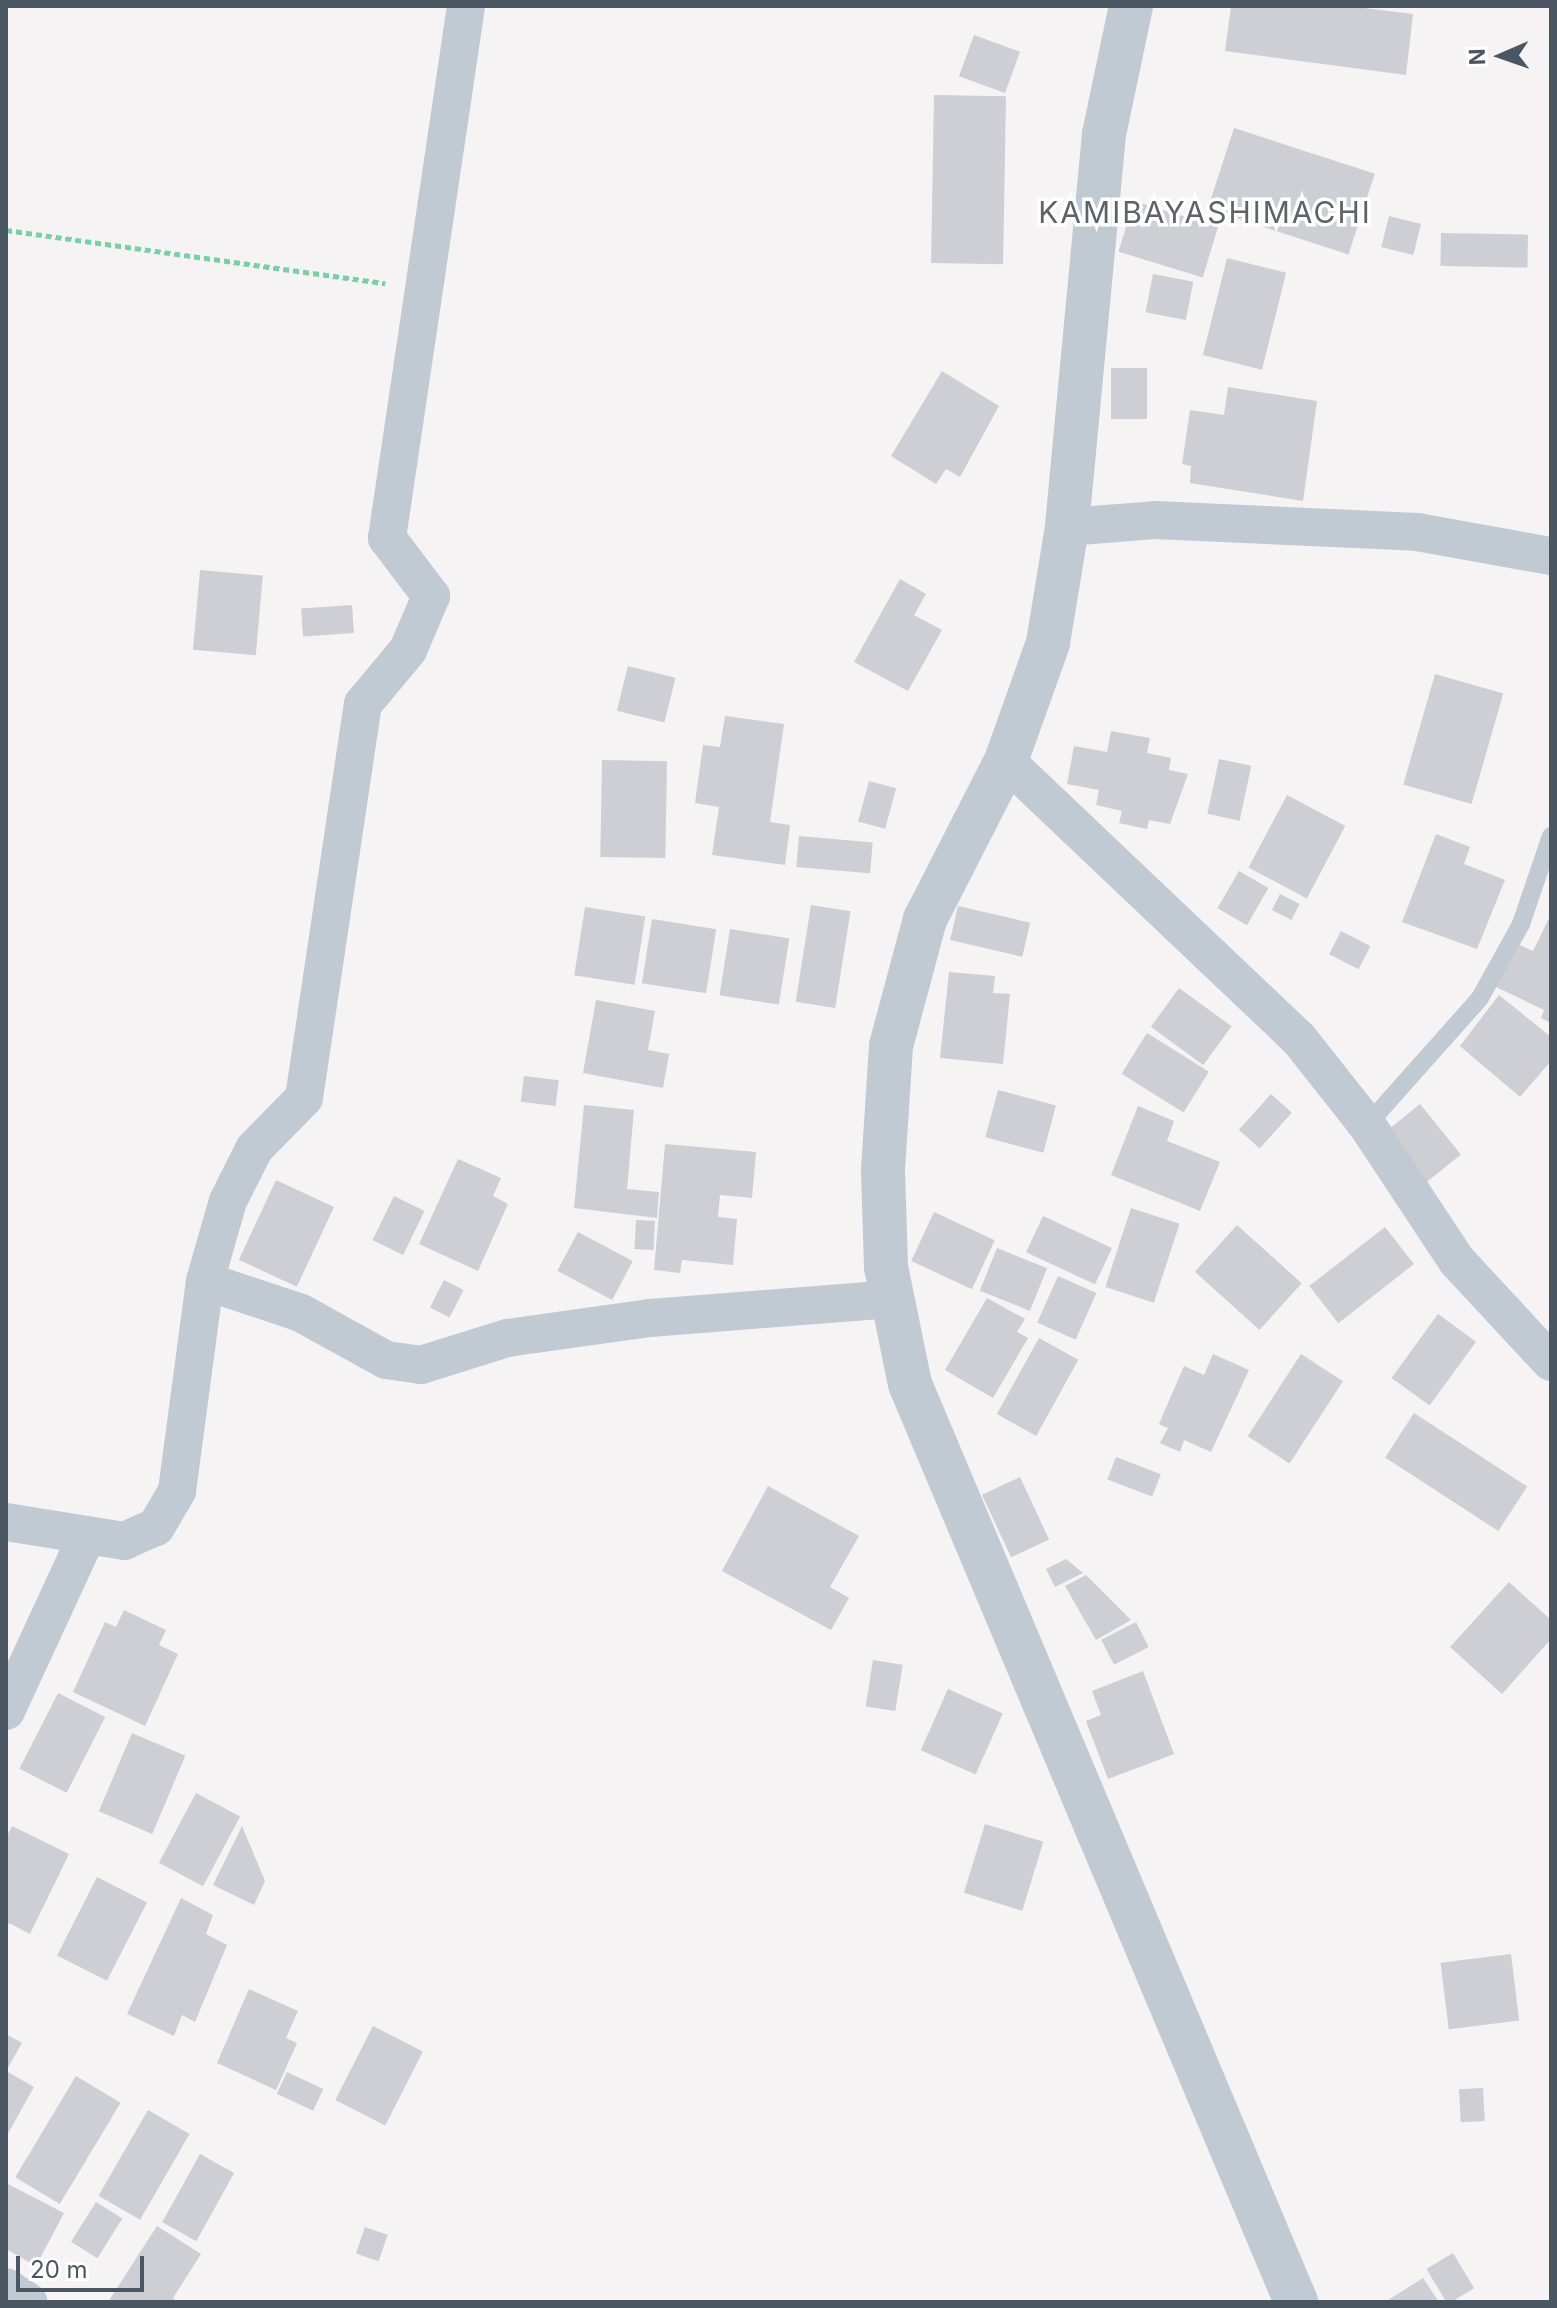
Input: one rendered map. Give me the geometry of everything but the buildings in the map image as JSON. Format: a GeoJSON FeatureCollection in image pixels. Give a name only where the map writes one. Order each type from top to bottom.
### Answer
{"type":"FeatureCollection","features":[{"type":"Feature","properties":{"kind":"street"},"geometry":{"type":"LineString","coordinates":[[6,1522],[86,1538],[124,1541],[156,1527],[177,1491],[205,1281],[228,1201],[254,1149],[304,1098],[363,704],[408,650],[431,596],[387,538],[466,6]]}},
{"type":"Feature","properties":{"kind":"street"},"geometry":{"type":"LineString","coordinates":[[1131,6],[1104,134],[1067,527],[1048,643],[1006,761],[925,919],[891,1046],[883,1171],[892,1299],[910,1384],[1296,2302]]}},
{"type":"Feature","properties":{"kind":"street"},"geometry":{"type":"LineString","coordinates":[[1067,527],[1155,520],[1417,532],[1551,556]]}},
{"type":"Feature","properties":{"kind":"street"},"geometry":{"type":"LineString","coordinates":[[1006,761],[1299,1039],[1367,1125],[1457,1261],[1551,1362]]}},
{"type":"Feature","properties":{"kind":"street"},"geometry":{"type":"LineString","coordinates":[[205,1281],[254,1293],[386,1360],[421,1365],[507,1338],[586,1327],[892,1299]]}},
{"type":"Feature","properties":{"kind":"street"},"geometry":{"type":"LineString","coordinates":[[6,1711],[86,1538]]}},
{"type":"Feature","properties":{"kind":"street"},"geometry":{"type":"LineString","coordinates":[[6,2287],[28,2302]]}},
{"type":"Feature","properties":{"kind":"lane"},"geometry":{"type":"LineString","coordinates":[[1367,1125],[1480,998],[1521,924],[1551,836]]}},
{"type":"Feature","properties":{"kind":"path"},"geometry":{"type":"LineString","coordinates":[[6,230],[422,288]]}},
{"type":"Feature","properties":{"kind":"district","name":"KAMIBAYASHIMACHI"},"geometry":{"type":"Point","coordinates":[1205,212]}}]}
